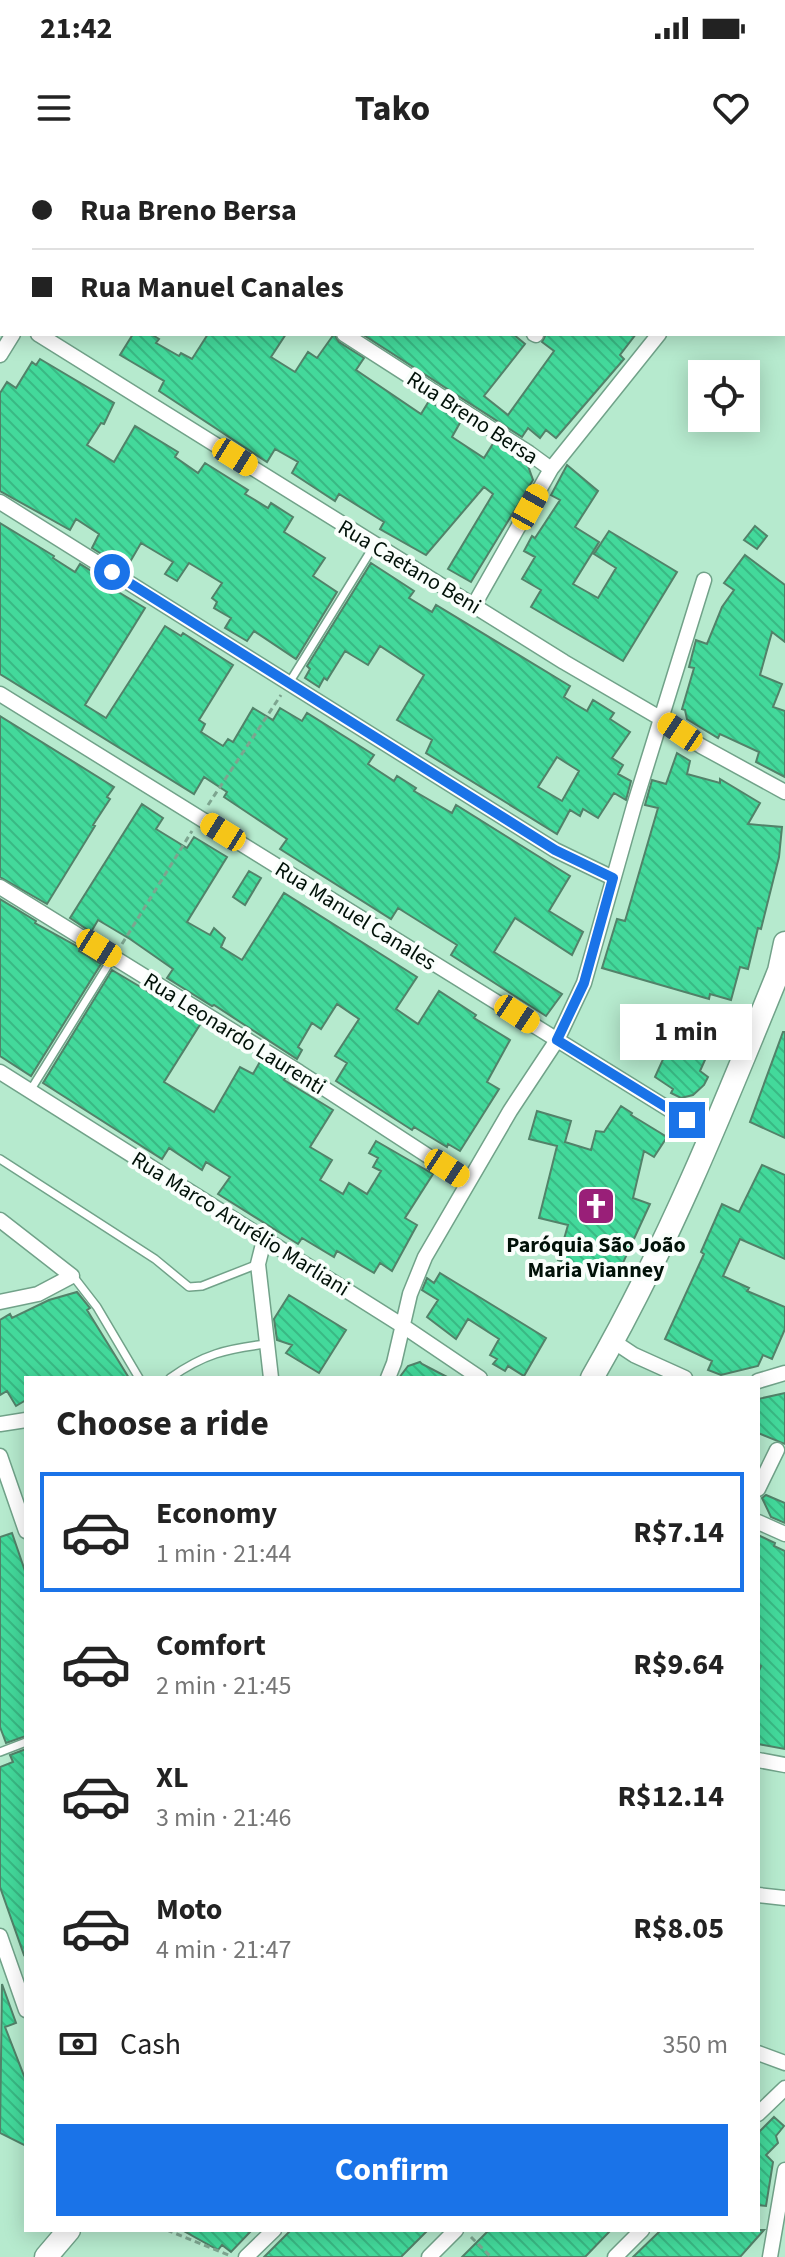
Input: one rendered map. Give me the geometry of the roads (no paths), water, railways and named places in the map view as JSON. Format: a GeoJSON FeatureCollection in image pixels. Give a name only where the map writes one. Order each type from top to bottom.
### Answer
{"type":"FeatureCollection","features":[{"type":"Feature","properties":{"kind":"street"},"geometry":{"type":"LineString","coordinates":[[0,355],[12,336]]}},
{"type":"Feature","properties":{"kind":"street","name":"Rua Caetano Beni"},"geometry":{"type":"LineString","coordinates":[[41,336],[701,746],[785,792]]}},
{"type":"Feature","properties":{"kind":"street","name":"Rua Breno Bersa"},"geometry":{"type":"LineString","coordinates":[[347,336],[551,469],[474,605]]}},
{"type":"Feature","properties":{"kind":"street"},"geometry":{"type":"LineString","coordinates":[[551,469],[657,336]]}},
{"type":"Feature","properties":{"kind":"street"},"geometry":{"type":"LineString","coordinates":[[0,502],[555,850],[613,878]]}},
{"type":"Feature","properties":{"kind":"street"},"geometry":{"type":"LineString","coordinates":[[389,1376],[410,1294],[425,1257],[510,1111],[557,1040],[584,983],[660,718],[682,657],[704,580]]}},
{"type":"Feature","properties":{"kind":"street","name":"Rua Manuel Canales"},"geometry":{"type":"LineString","coordinates":[[0,694],[712,1136]]}},
{"type":"Feature","properties":{"kind":"street","name":"Rua Leonardo Laurenti"},"geometry":{"type":"LineString","coordinates":[[0,887],[299,1072],[468,1182]]}},
{"type":"Feature","properties":{"kind":"street"},"geometry":{"type":"LineString","coordinates":[[593,1376],[712,1136],[779,971],[785,943]]}},
{"type":"Feature","properties":{"kind":"street","name":"Rua Marco Arurélio Marliani"},"geometry":{"type":"LineString","coordinates":[[0,1072],[477,1376]]}},
{"type":"Feature","properties":{"kind":"street"},"geometry":{"type":"LineString","coordinates":[[0,1220],[72,1276],[38,1294],[0,1302]]}},
{"type":"Feature","properties":{"kind":"street"},"geometry":{"type":"LineString","coordinates":[[264,1240],[258,1264],[271,1376]]}},
{"type":"Feature","properties":{"kind":"street"},"geometry":{"type":"LineString","coordinates":[[613,1341],[634,1355],[681,1376]]}},
{"type":"Feature","properties":{"kind":"street"},"geometry":{"type":"LineString","coordinates":[[760,1380],[785,1373]]}},
{"type":"Feature","properties":{"kind":"street"},"geometry":{"type":"LineString","coordinates":[[0,1424],[24,1420]]}},
{"type":"Feature","properties":{"kind":"street"},"geometry":{"type":"LineString","coordinates":[[760,1485],[777,1450]]}},
{"type":"Feature","properties":{"kind":"street"},"geometry":{"type":"LineString","coordinates":[[0,1456],[24,1525]]}},
{"type":"Feature","properties":{"kind":"street"},"geometry":{"type":"LineString","coordinates":[[760,1523],[785,1534]]}},
{"type":"Feature","properties":{"kind":"street"},"geometry":{"type":"LineString","coordinates":[[760,1760],[785,1765]]}},
{"type":"Feature","properties":{"kind":"street"},"geometry":{"type":"LineString","coordinates":[[760,1895],[785,1898]]}},
{"type":"Feature","properties":{"kind":"street"},"geometry":{"type":"LineString","coordinates":[[0,1936],[24,2004]]}},
{"type":"Feature","properties":{"kind":"street"},"geometry":{"type":"LineString","coordinates":[[760,2054],[785,2063]]}},
{"type":"Feature","properties":{"kind":"street"},"geometry":{"type":"LineString","coordinates":[[760,2112],[785,2088]]}},
{"type":"Feature","properties":{"kind":"street"},"geometry":{"type":"LineString","coordinates":[[770,2257],[785,2170]]}},
{"type":"Feature","properties":{"kind":"street"},"geometry":{"type":"LineString","coordinates":[[46,2257],[67,2232]]}},
{"type":"Feature","properties":{"kind":"street"},"geometry":{"type":"LineString","coordinates":[[246,2257],[272,2232]]}},
{"type":"Feature","properties":{"kind":"street"},"geometry":{"type":"LineString","coordinates":[[429,2257],[454,2232]]}},
{"type":"Feature","properties":{"kind":"street"},"geometry":{"type":"LineString","coordinates":[[615,2257],[640,2232]]}},
{"type":"Feature","properties":{"kind":"lane"},"geometry":{"type":"LineString","coordinates":[[289,683],[375,544]]}},
{"type":"Feature","properties":{"kind":"lane"},"geometry":{"type":"LineString","coordinates":[[30,1091],[113,957]]}},
{"type":"Feature","properties":{"kind":"lane"},"geometry":{"type":"LineString","coordinates":[[0,1159],[155,1259],[189,1287],[202,1286],[258,1264]]}},
{"type":"Feature","properties":{"kind":"lane"},"geometry":{"type":"LineString","coordinates":[[72,1276],[97,1307],[138,1376]]}},
{"type":"Feature","properties":{"kind":"lane"},"geometry":{"type":"LineString","coordinates":[[173,1376],[200,1358],[266,1344]]}},
{"type":"Feature","properties":{"kind":"lane"},"geometry":{"type":"LineString","coordinates":[[0,1752],[24,1743]]}},
{"type":"Feature","properties":{"kind":"place","name":"Paróquia São João Maria Vianney"},"geometry":{"type":"Point","coordinates":[596,1206]}}]}
